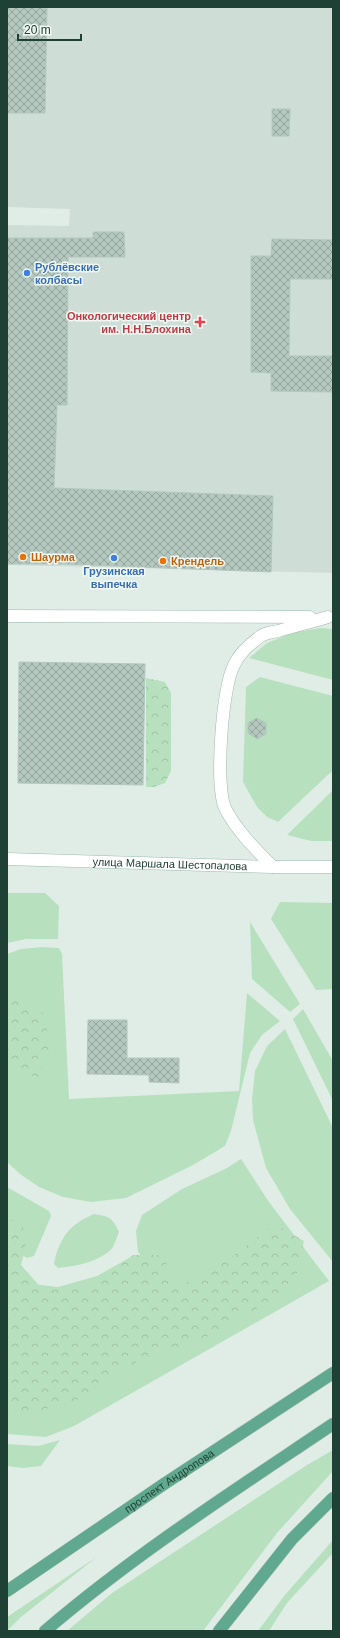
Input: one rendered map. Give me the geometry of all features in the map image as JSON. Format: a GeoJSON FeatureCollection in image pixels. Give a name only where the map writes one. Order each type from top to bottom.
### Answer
{"type":"FeatureCollection","features":[{"type":"Feature","properties":{"kind":"main road"},"geometry":{"type":"LineString","coordinates":[[7,616],[330,617]]}},
{"type":"Feature","properties":{"kind":"main road"},"geometry":{"type":"LineString","coordinates":[[273,866],[244,835],[226,809],[221,795],[220,767],[225,691],[234,665],[244,652],[262,635],[330,617]]}},
{"type":"Feature","properties":{"kind":"main road","name":"улица Маршала Шестопалова"},"geometry":{"type":"LineString","coordinates":[[7,859],[333,867]]}},
{"type":"Feature","properties":{"kind":"main road","name":"проспект Андропова"},"geometry":{"type":"LineString","coordinates":[[7,1591],[164,1484],[333,1373]]}},
{"type":"Feature","properties":{"kind":"main road"},"geometry":{"type":"LineString","coordinates":[[45,1631],[84,1598],[179,1527],[333,1424]]}},
{"type":"Feature","properties":{"kind":"main road"},"geometry":{"type":"LineString","coordinates":[[219,1631],[292,1539],[333,1498]]}},
{"type":"Feature","properties":{"kind":"shaded area","name":"Онкологический центр им. Н.Н.Блохина"},"geometry":{"type":"Polygon","coordinates":[[[7,7],[333,7],[333,573],[7,565],[7,225],[69,226],[70,209],[7,207],[7,7]]]}},
{"type":"Feature","properties":{"kind":"green space"},"geometry":{"type":"Polygon","coordinates":[[[320,628],[333,629],[333,680],[249,658],[267,643],[292,633],[320,628]]]}},
{"type":"Feature","properties":{"kind":"green space"},"geometry":{"type":"Polygon","coordinates":[[[260,677],[333,696],[333,770],[278,822],[267,817],[257,807],[243,782],[246,687],[260,677]]]}},
{"type":"Feature","properties":{"kind":"green space"},"geometry":{"type":"Polygon","coordinates":[[[146,678],[165,682],[171,693],[171,771],[165,783],[154,787],[146,787],[146,678]]]}},
{"type":"Feature","properties":{"kind":"green space"},"geometry":{"type":"Polygon","coordinates":[[[333,790],[333,841],[311,841],[287,835],[333,790]]]}},
{"type":"Feature","properties":{"kind":"green space"},"geometry":{"type":"Polygon","coordinates":[[[7,893],[45,893],[59,906],[58,939],[26,939],[7,943],[7,893]]]}},
{"type":"Feature","properties":{"kind":"green space"},"geometry":{"type":"Polygon","coordinates":[[[280,902],[333,903],[333,989],[316,990],[271,919],[280,902]]]}},
{"type":"Feature","properties":{"kind":"green space"},"geometry":{"type":"Polygon","coordinates":[[[250,922],[300,1004],[290,1012],[252,979],[250,922]]]}},
{"type":"Feature","properties":{"kind":"green space"},"geometry":{"type":"Polygon","coordinates":[[[42,947],[59,948],[62,954],[69,1099],[239,1091],[247,993],[280,1021],[262,1035],[250,1053],[231,1131],[225,1146],[193,1165],[126,1198],[91,1202],[63,1197],[39,1187],[20,1174],[9,1164],[7,1160],[7,954],[21,949],[42,947]]]}},
{"type":"Feature","properties":{"kind":"green space"},"geometry":{"type":"Polygon","coordinates":[[[7,996],[43,1013],[51,1046],[37,1079],[7,1058],[7,996]]]}},
{"type":"Feature","properties":{"kind":"green space"},"geometry":{"type":"Polygon","coordinates":[[[303,1009],[333,1061],[333,1101],[293,1019],[303,1009]]]}},
{"type":"Feature","properties":{"kind":"green space"},"geometry":{"type":"Polygon","coordinates":[[[285,1029],[333,1128],[333,1262],[290,1209],[266,1168],[253,1120],[252,1099],[255,1071],[267,1046],[285,1029]]]}},
{"type":"Feature","properties":{"kind":"green space"},"geometry":{"type":"Polygon","coordinates":[[[241,1159],[269,1202],[329,1281],[74,1426],[46,1437],[7,1434],[7,1263],[25,1283],[58,1287],[97,1276],[129,1258],[147,1262],[138,1252],[136,1231],[142,1215],[182,1189],[227,1168],[241,1159]]]}},
{"type":"Feature","properties":{"kind":"green space"},"geometry":{"type":"Polygon","coordinates":[[[7,1187],[49,1211],[51,1216],[34,1256],[27,1258],[20,1254],[7,1218],[7,1187]]]}},
{"type":"Feature","properties":{"kind":"green space"},"geometry":{"type":"Polygon","coordinates":[[[94,1214],[110,1218],[117,1227],[119,1232],[113,1247],[95,1260],[58,1268],[54,1264],[56,1255],[67,1233],[78,1222],[94,1214]]]}},
{"type":"Feature","properties":{"kind":"green space"},"geometry":{"type":"Polygon","coordinates":[[[7,1216],[29,1232],[21,1265],[44,1291],[92,1285],[133,1255],[162,1255],[178,1287],[226,1261],[275,1224],[304,1241],[294,1286],[224,1329],[187,1346],[144,1357],[86,1397],[23,1416],[7,1411],[7,1216]]]}},
{"type":"Feature","properties":{"kind":"green space"},"geometry":{"type":"Polygon","coordinates":[[[60,1440],[41,1466],[23,1468],[7,1466],[7,1444],[38,1446],[60,1440]]]}},
{"type":"Feature","properties":{"kind":"green space"},"geometry":{"type":"Polygon","coordinates":[[[333,1450],[333,1471],[277,1533],[203,1631],[67,1631],[112,1593],[307,1465],[333,1450]]]}},
{"type":"Feature","properties":{"kind":"green space"},"geometry":{"type":"Polygon","coordinates":[[[333,1540],[333,1553],[287,1603],[269,1631],[258,1631],[284,1596],[333,1540]]]}},
{"type":"Feature","properties":{"kind":"green space"},"geometry":{"type":"Polygon","coordinates":[[[98,1556],[21,1617],[7,1631],[7,1617],[98,1556]]]}},
{"type":"Feature","properties":{"kind":"building"},"geometry":{"type":"Polygon","coordinates":[[[7,7],[47,7],[45,113],[7,113],[7,7]]]}},
{"type":"Feature","properties":{"kind":"building"},"geometry":{"type":"Polygon","coordinates":[[[272,109],[290,109],[289,136],[272,136],[272,109]]]}},
{"type":"Feature","properties":{"kind":"building"},"geometry":{"type":"Polygon","coordinates":[[[93,232],[124,232],[125,257],[68,257],[67,405],[57,405],[54,488],[273,496],[271,572],[63,564],[7,564],[7,238],[93,238],[93,232]]]}},
{"type":"Feature","properties":{"kind":"building"},"geometry":{"type":"Polygon","coordinates":[[[272,239],[333,240],[333,279],[290,279],[289,356],[333,356],[333,392],[271,391],[271,373],[251,372],[251,256],[271,256],[272,239]]]}},
{"type":"Feature","properties":{"kind":"building"},"geometry":{"type":"Polygon","coordinates":[[[19,662],[145,664],[143,785],[18,783],[19,662]]]}},
{"type":"Feature","properties":{"kind":"building"},"geometry":{"type":"Polygon","coordinates":[[[257,718],[266,723],[266,734],[257,739],[248,733],[248,723],[257,718]]]}},
{"type":"Feature","properties":{"kind":"building"},"geometry":{"type":"Polygon","coordinates":[[[88,1020],[127,1020],[127,1058],[179,1058],[179,1083],[149,1082],[149,1075],[87,1074],[88,1020]]]}},
{"type":"Feature","properties":{"kind":"place","name":"Рублёвские колбасы"},"geometry":{"type":"Point","coordinates":[27,273]}},
{"type":"Feature","properties":{"kind":"place","name":"Онкологический центр им. Н.Н.Блохина"},"geometry":{"type":"Point","coordinates":[200,322]}},
{"type":"Feature","properties":{"kind":"place","name":"Шаурма"},"geometry":{"type":"Point","coordinates":[23,557]}},
{"type":"Feature","properties":{"kind":"place","name":"Грузинская выпечка"},"geometry":{"type":"Point","coordinates":[114,558]}},
{"type":"Feature","properties":{"kind":"place","name":"Крендель"},"geometry":{"type":"Point","coordinates":[163,561]}}]}
